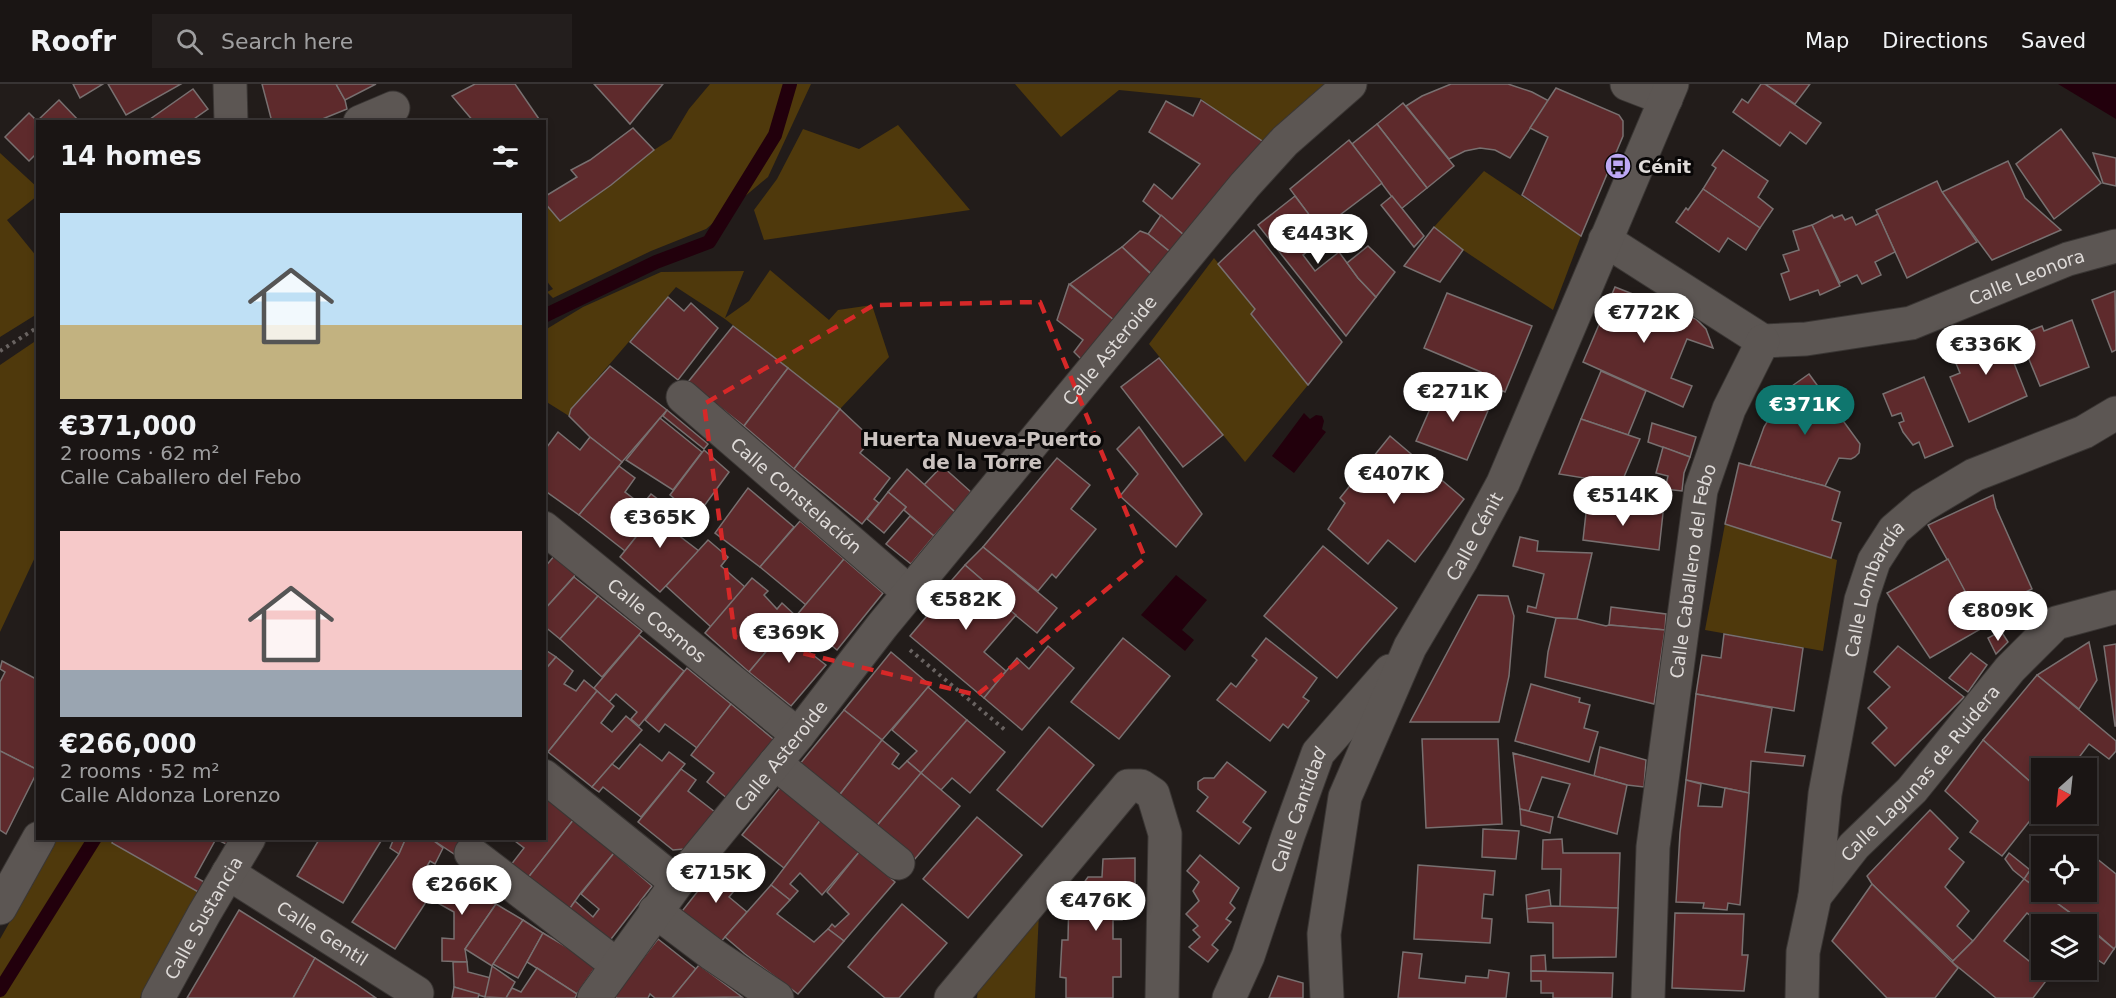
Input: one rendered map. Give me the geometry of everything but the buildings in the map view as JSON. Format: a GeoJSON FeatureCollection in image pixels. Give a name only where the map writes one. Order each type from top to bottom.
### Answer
{"type":"FeatureCollection","features":[{"type":"Feature","properties":{"kind":"street"},"geometry":{"type":"LineString","coordinates":[[230,84],[231,120]]}},
{"type":"Feature","properties":{"kind":"street","name":"Calle Asteroide"},"geometry":{"type":"LineString","coordinates":[[594,998],[655,911],[798,735],[882,626],[1245,185],[1285,141],[1350,84]]}},
{"type":"Feature","properties":{"kind":"street"},"geometry":{"type":"LineString","coordinates":[[1627,84],[1669,92]]}},
{"type":"Feature","properties":{"kind":"street","name":"Calle Cénit"},"geometry":{"type":"LineString","coordinates":[[1327,998],[1324,934],[1345,797],[1410,647],[1462,559],[1503,483],[1669,92]]}},
{"type":"Feature","properties":{"kind":"street"},"geometry":{"type":"LineString","coordinates":[[365,120],[393,108]]}},
{"type":"Feature","properties":{"kind":"street"},"geometry":{"type":"LineString","coordinates":[[1605,240],[1762,341]]}},
{"type":"Feature","properties":{"kind":"street","name":"Calle Leonora"},"geometry":{"type":"LineString","coordinates":[[1762,341],[1806,339],[1911,324],[2068,258],[2116,246]]}},
{"type":"Feature","properties":{"kind":"street","name":"Calle Caballero del Febo"},"geometry":{"type":"LineString","coordinates":[[1648,998],[1653,847],[1701,490],[1730,409],[1762,341]]}},
{"type":"Feature","properties":{"kind":"street","name":"Calle Constelación"},"geometry":{"type":"LineString","coordinates":[[682,397],[910,593]]}},
{"type":"Feature","properties":{"kind":"street","name":"Calle Lombardía"},"geometry":{"type":"LineString","coordinates":[[1815,896],[1825,794],[1861,600],[1881,550],[1894,530],[1922,506],[1974,475],[2084,432],[2116,413]]}},
{"type":"Feature","properties":{"kind":"street","name":"Calle Cosmos"},"geometry":{"type":"LineString","coordinates":[[546,530],[798,735]]}},
{"type":"Feature","properties":{"kind":"street","name":"Calle Lagunas de Ruidera"},"geometry":{"type":"LineString","coordinates":[[1802,998],[1803,952],[1815,896],[1854,846],[1912,790],[2010,669],[2056,624],[2116,608]]}},
{"type":"Feature","properties":{"kind":"street","name":"Calle Cantidad"},"geometry":{"type":"LineString","coordinates":[[1229,998],[1248,956],[1287,836],[1318,753],[1410,647]]}},
{"type":"Feature","properties":{"kind":"street"},"geometry":{"type":"LineString","coordinates":[[775,763],[898,863]]}},
{"type":"Feature","properties":{"kind":"street"},"geometry":{"type":"LineString","coordinates":[[546,778],[677,883]]}},
{"type":"Feature","properties":{"kind":"street"},"geometry":{"type":"LineString","coordinates":[[951,998],[1128,786],[1141,786],[1153,794],[1165,834],[1162,998]]}},
{"type":"Feature","properties":{"kind":"street"},"geometry":{"type":"LineString","coordinates":[[0,908],[38,840]]}},
{"type":"Feature","properties":{"kind":"street","name":"Calle Sustancia"},"geometry":{"type":"LineString","coordinates":[[158,998],[248,840]]}},
{"type":"Feature","properties":{"kind":"street"},"geometry":{"type":"LineString","coordinates":[[471,853],[617,965]]}},
{"type":"Feature","properties":{"kind":"street","name":"Calle Gentil"},"geometry":{"type":"LineString","coordinates":[[228,873],[417,993]]}},
{"type":"Feature","properties":{"kind":"street"},"geometry":{"type":"LineString","coordinates":[[655,911],[712,954],[777,998]]}},
{"type":"Feature","properties":{"kind":"path"},"geometry":{"type":"LineString","coordinates":[[0,351],[36,328]]}},
{"type":"Feature","properties":{"kind":"path"},"geometry":{"type":"LineString","coordinates":[[882,626],[1005,730]]}},
{"type":"Feature","properties":{"kind":"highlighted area"},"geometry":{"type":"Polygon","coordinates":[[[1040,302],[1145,558],[977,695],[735,637],[704,404],[874,305],[1040,302]]]}},
{"type":"Feature","properties":{"kind":"shaded area"},"geometry":{"type":"Polygon","coordinates":[[[710,84],[811,84],[768,177],[706,229],[651,251],[553,298],[547,292],[553,289],[546,280],[546,201],[654,150],[671,139],[689,109],[710,84]]]}},
{"type":"Feature","properties":{"kind":"shaded area"},"geometry":{"type":"Polygon","coordinates":[[[1015,84],[1327,84],[1265,143],[1200,98],[1119,90],[1061,137],[1015,84]]]}},
{"type":"Feature","properties":{"kind":"shaded area"},"geometry":{"type":"Polygon","coordinates":[[[2058,84],[2116,84],[2116,119],[2058,84]]]}},
{"type":"Feature","properties":{"kind":"shaded area"},"geometry":{"type":"Polygon","coordinates":[[[898,125],[970,210],[764,240],[754,210],[777,179],[803,129],[859,149],[898,125]]]}},
{"type":"Feature","properties":{"kind":"shaded area"},"geometry":{"type":"Polygon","coordinates":[[[0,153],[36,186],[36,197],[7,220],[36,256],[36,315],[0,337],[0,153]]]}},
{"type":"Feature","properties":{"kind":"shaded area"},"geometry":{"type":"Polygon","coordinates":[[[1484,171],[1581,236],[1553,310],[1463,250],[1434,227],[1484,171]]]}},
{"type":"Feature","properties":{"kind":"shaded area"},"geometry":{"type":"Polygon","coordinates":[[[1214,258],[1255,309],[1251,315],[1308,385],[1245,462],[1149,344],[1214,258]]]}},
{"type":"Feature","properties":{"kind":"shaded area"},"geometry":{"type":"Polygon","coordinates":[[[770,270],[829,320],[838,310],[872,305],[889,357],[840,409],[725,319],[676,287],[571,409],[569,416],[546,402],[546,329],[583,307],[661,272],[744,271],[725,318],[749,301],[770,270]]]}},
{"type":"Feature","properties":{"kind":"shaded area"},"geometry":{"type":"Polygon","coordinates":[[[36,341],[36,555],[0,632],[0,365],[36,341]]]}},
{"type":"Feature","properties":{"kind":"shaded area"},"geometry":{"type":"Polygon","coordinates":[[[1304,413],[1310,419],[1316,415],[1322,416],[1324,421],[1322,429],[1326,432],[1294,473],[1272,456],[1304,413]]]}},
{"type":"Feature","properties":{"kind":"shaded area"},"geometry":{"type":"Polygon","coordinates":[[[1725,524],[1837,560],[1823,651],[1705,630],[1725,524]]]}},
{"type":"Feature","properties":{"kind":"shaded area"},"geometry":{"type":"Polygon","coordinates":[[[1176,575],[1207,600],[1182,630],[1194,640],[1185,651],[1141,615],[1176,575]]]}},
{"type":"Feature","properties":{"kind":"shaded area"},"geometry":{"type":"Polygon","coordinates":[[[56,840],[114,840],[112,843],[200,893],[140,998],[0,998],[0,939],[56,840]]]}},
{"type":"Feature","properties":{"kind":"shaded area"},"geometry":{"type":"Polygon","coordinates":[[[1039,912],[1035,998],[977,998],[978,988],[1039,912]]]}},
{"type":"Feature","properties":{"kind":"waterway"},"geometry":{"type":"LineString","coordinates":[[546,315],[656,262],[709,242],[775,135],[790,84]]}},
{"type":"Feature","properties":{"kind":"waterway"},"geometry":{"type":"LineString","coordinates":[[0,990],[94,840]]}},
{"type":"Feature","properties":{"kind":"place","name":"Cénit"},"geometry":{"type":"Point","coordinates":[1618,166]}},
{"type":"Feature","properties":{"kind":"district","name":"Huerta Nueva-Puerto de la Torre"},"geometry":{"type":"Point","coordinates":[982,450]}}]}
